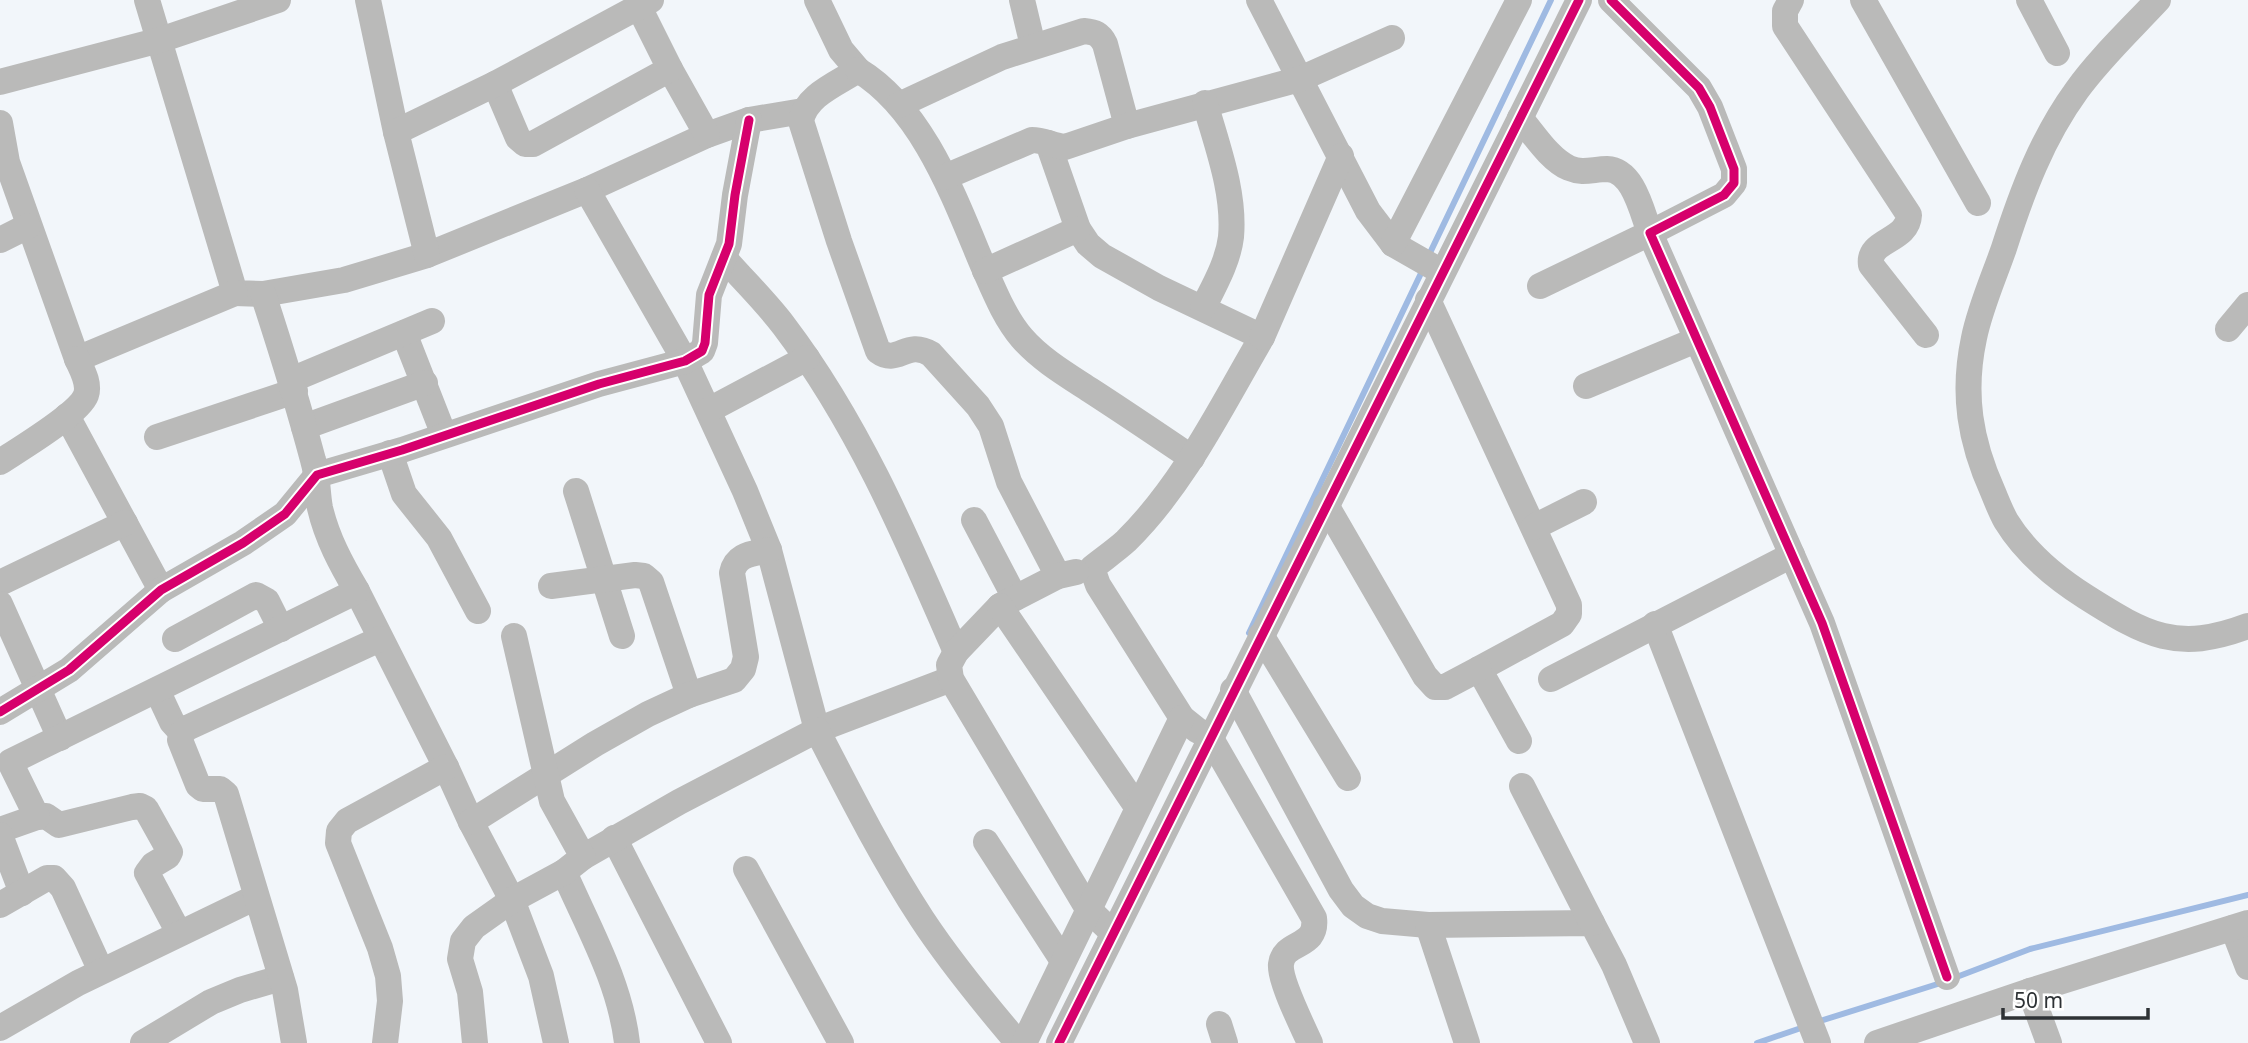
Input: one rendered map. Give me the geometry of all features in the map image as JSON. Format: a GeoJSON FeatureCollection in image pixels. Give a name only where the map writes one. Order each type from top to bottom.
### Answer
{"type":"FeatureCollection","features":[{"type":"Feature","properties":{"kind":"street"},"geometry":{"type":"LineString","coordinates":[[147,0],[235,293]]}},
{"type":"Feature","properties":{"kind":"street"},"geometry":{"type":"LineString","coordinates":[[0,82],[160,40],[278,0]]}},
{"type":"Feature","properties":{"kind":"street"},"geometry":{"type":"LineString","coordinates":[[368,0],[396,132],[427,255]]}},
{"type":"Feature","properties":{"kind":"street"},"geometry":{"type":"LineString","coordinates":[[817,0],[841,50],[858,70],[876,81],[899,105],[944,177],[1000,305],[1023,339],[1058,369],[1192,458]]}},
{"type":"Feature","properties":{"kind":"street"},"geometry":{"type":"LineString","coordinates":[[1022,0],[1032,46]]}},
{"type":"Feature","properties":{"kind":"street"},"geometry":{"type":"LineString","coordinates":[[1259,0],[1368,211],[1418,259],[1429,300],[1569,605],[1569,614],[1562,624],[1445,687],[1435,687],[1326,505]]}},
{"type":"Feature","properties":{"kind":"street"},"geometry":{"type":"LineString","coordinates":[[1418,259],[1519,0]]}},
{"type":"Feature","properties":{"kind":"street"},"geometry":{"type":"LineString","coordinates":[[1418,259],[1520,118],[1578,0]]}},
{"type":"Feature","properties":{"kind":"street"},"geometry":{"type":"LineString","coordinates":[[1540,286],[1724,195],[1734,183],[1734,169],[1710,107],[1699,88],[1611,0]]}},
{"type":"Feature","properties":{"kind":"street"},"geometry":{"type":"LineString","coordinates":[[1791,0],[1784,11],[1785,26],[1909,215],[1909,223],[1902,232],[1875,249],[1870,257],[1871,265],[1926,335]]}},
{"type":"Feature","properties":{"kind":"street"},"geometry":{"type":"LineString","coordinates":[[1863,0],[1978,204]]}},
{"type":"Feature","properties":{"kind":"street"},"geometry":{"type":"LineString","coordinates":[[2029,0],[2057,53]]}},
{"type":"Feature","properties":{"kind":"street"},"geometry":{"type":"LineString","coordinates":[[2158,0],[2077,89],[2047,137],[2021,194],[1974,337],[1967,389],[1970,428],[1983,470],[2006,521],[2034,556],[2075,590],[2126,622],[2159,637],[2188,640],[2227,634],[2248,626]]}},
{"type":"Feature","properties":{"kind":"street"},"geometry":{"type":"LineString","coordinates":[[396,132],[495,84],[645,3],[670,69],[707,135]]}},
{"type":"Feature","properties":{"kind":"street"},"geometry":{"type":"LineString","coordinates":[[899,105],[950,80],[1032,46],[1084,31],[1094,32],[1101,37],[1127,126]]}},
{"type":"Feature","properties":{"kind":"street"},"geometry":{"type":"LineString","coordinates":[[944,177],[1032,140],[1065,147],[1205,103],[1300,79],[1392,38]]}},
{"type":"Feature","properties":{"kind":"street"},"geometry":{"type":"LineString","coordinates":[[495,84],[518,138],[525,144],[533,144],[670,69]]}},
{"type":"Feature","properties":{"kind":"street"},"geometry":{"type":"LineString","coordinates":[[858,70],[809,101],[801,121],[878,351],[892,357],[912,348],[922,348],[931,354],[978,406],[991,426],[1009,482],[1058,576]]}},
{"type":"Feature","properties":{"kind":"street"},"geometry":{"type":"LineString","coordinates":[[1203,308],[1222,270],[1231,238],[1226,179],[1205,103]]}},
{"type":"Feature","properties":{"kind":"street"},"geometry":{"type":"LineString","coordinates":[[77,359],[235,293],[263,294],[344,280],[427,255],[587,190],[707,135],[749,120],[803,111]]}},
{"type":"Feature","properties":{"kind":"street"},"geometry":{"type":"LineString","coordinates":[[1520,118],[1555,158],[1568,168],[1583,172],[1608,169],[1619,172],[1628,180],[1822,623],[1947,977]]}},
{"type":"Feature","properties":{"kind":"street"},"geometry":{"type":"LineString","coordinates":[[0,712],[69,670],[126,617],[161,590],[243,543],[285,514],[317,475],[587,388],[685,361],[702,351],[709,295],[731,234],[735,195],[749,120]]}},
{"type":"Feature","properties":{"kind":"street"},"geometry":{"type":"LineString","coordinates":[[0,122],[7,162],[28,226],[87,382],[82,403],[0,462]]}},
{"type":"Feature","properties":{"kind":"street"},"geometry":{"type":"LineString","coordinates":[[1048,143],[1078,229],[1087,244],[1102,256],[1158,288],[1262,337]]}},
{"type":"Feature","properties":{"kind":"street"},"geometry":{"type":"LineString","coordinates":[[1112,932],[1087,909],[951,679],[949,665],[956,652],[1007,602],[1058,576],[1092,568],[1125,541],[1161,501],[1192,458],[1262,337],[1341,156]]}},
{"type":"Feature","properties":{"kind":"street"},"geometry":{"type":"LineString","coordinates":[[587,190],[685,361],[769,550],[817,730],[870,833],[922,918],[971,988],[1018,1043]]}},
{"type":"Feature","properties":{"kind":"street"},"geometry":{"type":"LineString","coordinates":[[0,240],[28,226]]}},
{"type":"Feature","properties":{"kind":"street"},"geometry":{"type":"LineString","coordinates":[[985,271],[1078,229]]}},
{"type":"Feature","properties":{"kind":"street"},"geometry":{"type":"LineString","coordinates":[[724,258],[784,325],[839,407],[875,472],[956,652]]}},
{"type":"Feature","properties":{"kind":"street"},"geometry":{"type":"LineString","coordinates":[[263,294],[293,386],[317,475],[327,533],[512,900],[541,976],[556,1043]]}},
{"type":"Feature","properties":{"kind":"street"},"geometry":{"type":"LineString","coordinates":[[1024,1043],[1137,807],[1194,727],[1233,690],[1429,300]]}},
{"type":"Feature","properties":{"kind":"street"},"geometry":{"type":"LineString","coordinates":[[2228,329],[2248,305]]}},
{"type":"Feature","properties":{"kind":"street"},"geometry":{"type":"LineString","coordinates":[[157,437],[293,386],[432,321]]}},
{"type":"Feature","properties":{"kind":"street"},"geometry":{"type":"LineString","coordinates":[[404,333],[444,435]]}},
{"type":"Feature","properties":{"kind":"street"},"geometry":{"type":"LineString","coordinates":[[1587,386],[1696,340]]}},
{"type":"Feature","properties":{"kind":"street"},"geometry":{"type":"LineString","coordinates":[[709,410],[807,358]]}},
{"type":"Feature","properties":{"kind":"street"},"geometry":{"type":"LineString","coordinates":[[304,427],[425,383]]}},
{"type":"Feature","properties":{"kind":"street"},"geometry":{"type":"LineString","coordinates":[[67,416],[161,590]]}},
{"type":"Feature","properties":{"kind":"street"},"geometry":{"type":"LineString","coordinates":[[390,453],[404,494],[439,538],[478,611]]}},
{"type":"Feature","properties":{"kind":"street"},"geometry":{"type":"LineString","coordinates":[[576,491],[622,636]]}},
{"type":"Feature","properties":{"kind":"street"},"geometry":{"type":"LineString","coordinates":[[1534,527],[1584,502]]}},
{"type":"Feature","properties":{"kind":"street"},"geometry":{"type":"LineString","coordinates":[[974,520],[1007,602],[1137,807]]}},
{"type":"Feature","properties":{"kind":"street"},"geometry":{"type":"LineString","coordinates":[[0,583],[125,523]]}},
{"type":"Feature","properties":{"kind":"street"},"geometry":{"type":"LineString","coordinates":[[471,822],[648,714],[689,695],[734,680],[743,669],[746,657],[732,573],[733,565],[739,558],[769,550]]}},
{"type":"Feature","properties":{"kind":"street"},"geometry":{"type":"LineString","coordinates":[[1550,679],[1792,555]]}},
{"type":"Feature","properties":{"kind":"street"},"geometry":{"type":"LineString","coordinates":[[1092,568],[1098,585],[1194,727],[1314,918],[1315,928],[1309,939],[1288,950],[1281,962],[1282,977],[1310,1043]]}},
{"type":"Feature","properties":{"kind":"street"},"geometry":{"type":"LineString","coordinates":[[551,586],[644,576],[651,582],[689,695]]}},
{"type":"Feature","properties":{"kind":"street"},"geometry":{"type":"LineString","coordinates":[[37,817],[5,752],[60,738],[357,591]]}},
{"type":"Feature","properties":{"kind":"street"},"geometry":{"type":"LineString","coordinates":[[175,639],[256,595],[267,601],[282,629]]}},
{"type":"Feature","properties":{"kind":"street"},"geometry":{"type":"LineString","coordinates":[[0,604],[60,738]]}},
{"type":"Feature","properties":{"kind":"street"},"geometry":{"type":"LineString","coordinates":[[1655,624],[1818,1043]]}},
{"type":"Feature","properties":{"kind":"street"},"geometry":{"type":"LineString","coordinates":[[1261,635],[1348,778]]}},
{"type":"Feature","properties":{"kind":"street"},"geometry":{"type":"LineString","coordinates":[[514,636],[552,801],[624,1017],[627,1043]]}},
{"type":"Feature","properties":{"kind":"street"},"geometry":{"type":"LineString","coordinates":[[294,1043],[293,1025],[281,978],[226,794],[220,789],[203,789],[198,785],[180,740],[181,733],[380,639]]}},
{"type":"Feature","properties":{"kind":"street"},"geometry":{"type":"LineString","coordinates":[[1479,669],[1519,741]]}},
{"type":"Feature","properties":{"kind":"street"},"geometry":{"type":"LineString","coordinates":[[475,1043],[470,992],[460,959],[463,942],[474,927],[512,900],[614,838],[817,730],[951,679]]}},
{"type":"Feature","properties":{"kind":"street"},"geometry":{"type":"LineString","coordinates":[[157,690],[172,722],[181,733]]}},
{"type":"Feature","properties":{"kind":"street"},"geometry":{"type":"LineString","coordinates":[[1233,690],[1341,890],[1353,906],[1367,916],[1381,921],[1427,925],[1592,923]]}},
{"type":"Feature","properties":{"kind":"street"},"geometry":{"type":"LineString","coordinates":[[1059,1043],[1112,932],[1194,727]]}},
{"type":"Feature","properties":{"kind":"street"},"geometry":{"type":"LineString","coordinates":[[385,1043],[390,1001],[388,976],[338,844],[340,831],[347,821],[446,767]]}},
{"type":"Feature","properties":{"kind":"street"},"geometry":{"type":"LineString","coordinates":[[1522,786],[1614,965],[1647,1043]]}},
{"type":"Feature","properties":{"kind":"street"},"geometry":{"type":"LineString","coordinates":[[101,971],[60,882],[47,878],[11,899],[0,833],[37,817],[46,816],[59,825],[132,807],[140,806],[146,809],[170,852],[147,873],[179,933]]}},
{"type":"Feature","properties":{"kind":"street"},"geometry":{"type":"LineString","coordinates":[[614,838],[719,1043]]}},
{"type":"Feature","properties":{"kind":"street"},"geometry":{"type":"LineString","coordinates":[[986,842],[1063,961]]}},
{"type":"Feature","properties":{"kind":"street"},"geometry":{"type":"LineString","coordinates":[[746,869],[841,1043]]}},
{"type":"Feature","properties":{"kind":"street"},"geometry":{"type":"LineString","coordinates":[[0,1028],[101,971],[256,897]]}},
{"type":"Feature","properties":{"kind":"street"},"geometry":{"type":"LineString","coordinates":[[1427,925],[1467,1043]]}},
{"type":"Feature","properties":{"kind":"street"},"geometry":{"type":"LineString","coordinates":[[1877,1043],[2030,991],[2240,926],[2248,967]]}},
{"type":"Feature","properties":{"kind":"street"},"geometry":{"type":"LineString","coordinates":[[143,1043],[211,1002],[281,978]]}},
{"type":"Feature","properties":{"kind":"street"},"geometry":{"type":"LineString","coordinates":[[2030,991],[2049,1043]]}},
{"type":"Feature","properties":{"kind":"waterway"},"geometry":{"type":"LineString","coordinates":[[1428,257],[1551,0]]}},
{"type":"Feature","properties":{"kind":"waterway"},"geometry":{"type":"LineString","coordinates":[[1249,633],[1424,267]]}},
{"type":"Feature","properties":{"kind":"waterway"},"geometry":{"type":"LineString","coordinates":[[1954,978],[2030,949],[2248,895]]}},
{"type":"Feature","properties":{"kind":"waterway"},"geometry":{"type":"LineString","coordinates":[[1817,1022],[1944,982]]}},
{"type":"Feature","properties":{"kind":"waterway"},"geometry":{"type":"LineString","coordinates":[[1757,1043],[1804,1027]]}},
{"type":"Feature","properties":{"kind":"cycle path"},"geometry":{"type":"LineString","coordinates":[[1059,1043],[1579,0]]}},
{"type":"Feature","properties":{"kind":"cycle path"},"geometry":{"type":"LineString","coordinates":[[1611,0],[1699,88],[1710,107],[1734,169],[1734,183],[1724,195],[1650,233],[1822,623],[1947,977]]}},
{"type":"Feature","properties":{"kind":"cycle path"},"geometry":{"type":"LineString","coordinates":[[0,712],[69,670],[161,590],[243,543],[285,514],[317,475],[402,450],[599,384],[685,361],[702,351],[709,295],[729,244],[749,120]]}}]}
